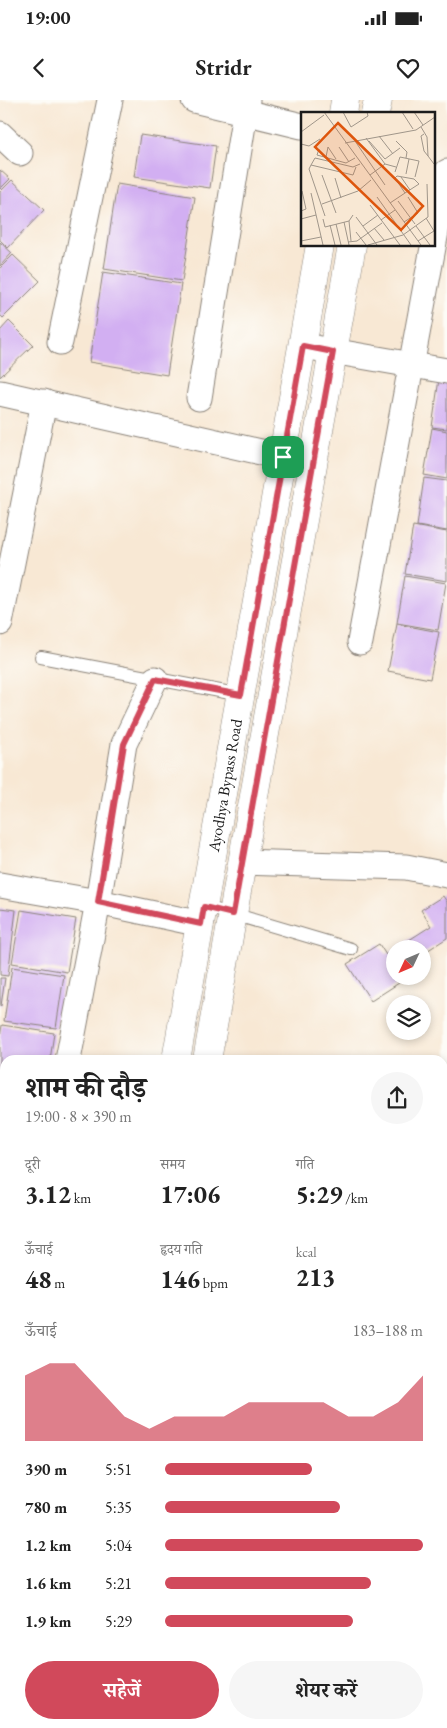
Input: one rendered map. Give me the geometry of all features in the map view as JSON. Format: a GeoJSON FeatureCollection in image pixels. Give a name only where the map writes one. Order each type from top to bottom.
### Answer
{"type":"FeatureCollection","features":[{"type":"Feature","properties":{"kind":"main road","name":"Ayodhya Bypass Road"},"geometry":{"type":"LineString","coordinates":[[177,1055],[320,246]]}},
{"type":"Feature","properties":{"kind":"main road","name":"Ayodhya Bypass Road"},"geometry":{"type":"LineString","coordinates":[[208,1055],[352,246]]}},
{"type":"Feature","properties":{"kind":"street"},"geometry":{"type":"LineString","coordinates":[[60,342],[110,100]]}},
{"type":"Feature","properties":{"kind":"street"},"geometry":{"type":"LineString","coordinates":[[194,100],[246,106],[301,126]]}},
{"type":"Feature","properties":{"kind":"street"},"geometry":{"type":"LineString","coordinates":[[199,398],[246,106]]}},
{"type":"Feature","properties":{"kind":"street"},"geometry":{"type":"LineString","coordinates":[[0,134],[20,153]]}},
{"type":"Feature","properties":{"kind":"street"},"geometry":{"type":"LineString","coordinates":[[434,241],[447,172]]}},
{"type":"Feature","properties":{"kind":"street"},"geometry":{"type":"LineString","coordinates":[[360,642],[433,246]]}},
{"type":"Feature","properties":{"kind":"street"},"geometry":{"type":"LineString","coordinates":[[303,346],[447,371]]}},
{"type":"Feature","properties":{"kind":"street"},"geometry":{"type":"LineString","coordinates":[[0,393],[283,457]]}},
{"type":"Feature","properties":{"kind":"street"},"geometry":{"type":"LineString","coordinates":[[0,623],[9,525],[44,402]]}},
{"type":"Feature","properties":{"kind":"street"},"geometry":{"type":"LineString","coordinates":[[69,1055],[98,902],[124,744],[155,679]]}},
{"type":"Feature","properties":{"kind":"street"},"geometry":{"type":"LineString","coordinates":[[242,862],[406,867],[447,874]]}},
{"type":"Feature","properties":{"kind":"street"},"geometry":{"type":"LineString","coordinates":[[0,885],[98,902],[202,915]]}},
{"type":"Feature","properties":{"kind":"lane"},"geometry":{"type":"LineString","coordinates":[[41,657],[241,695]]}},
{"type":"Feature","properties":{"kind":"lane"},"geometry":{"type":"LineString","coordinates":[[202,915],[233,914],[351,949]]}},
{"type":"Feature","properties":{"kind":"building"},"geometry":{"type":"Polygon","coordinates":[[[140,135],[216,146],[210,188],[134,177],[140,135]]]}},
{"type":"Feature","properties":{"kind":"building"},"geometry":{"type":"Polygon","coordinates":[[[0,170],[10,179],[0,189],[0,170]]]}},
{"type":"Feature","properties":{"kind":"building"},"geometry":{"type":"Polygon","coordinates":[[[12,180],[44,210],[8,248],[0,240],[0,192],[12,180]]]}},
{"type":"Feature","properties":{"kind":"building"},"geometry":{"type":"Polygon","coordinates":[[[117,184],[195,197],[182,281],[104,269],[117,184]]]}},
{"type":"Feature","properties":{"kind":"building"},"geometry":{"type":"Polygon","coordinates":[[[0,242],[12,253],[0,266],[0,242]]]}},
{"type":"Feature","properties":{"kind":"building"},"geometry":{"type":"Polygon","coordinates":[[[13,255],[40,281],[3,318],[0,315],[0,268],[13,255]]]}},
{"type":"Feature","properties":{"kind":"building"},"geometry":{"type":"Polygon","coordinates":[[[103,272],[181,284],[167,375],[89,362],[103,272]]]}},
{"type":"Feature","properties":{"kind":"building"},"geometry":{"type":"Polygon","coordinates":[[[9,321],[33,345],[0,377],[0,331],[9,321]]]}},
{"type":"Feature","properties":{"kind":"building"},"geometry":{"type":"Polygon","coordinates":[[[439,379],[447,380],[447,429],[432,427],[439,379]]]}},
{"type":"Feature","properties":{"kind":"building"},"geometry":{"type":"Polygon","coordinates":[[[432,428],[447,431],[447,479],[424,475],[432,428]]]}},
{"type":"Feature","properties":{"kind":"building"},"geometry":{"type":"Polygon","coordinates":[[[424,478],[447,481],[447,531],[417,526],[424,478]]]}},
{"type":"Feature","properties":{"kind":"building"},"geometry":{"type":"Polygon","coordinates":[[[413,526],[447,532],[447,581],[405,574],[413,526]]]}},
{"type":"Feature","properties":{"kind":"building"},"geometry":{"type":"Polygon","coordinates":[[[405,576],[446,583],[438,630],[397,623],[405,576]]]}},
{"type":"Feature","properties":{"kind":"building"},"geometry":{"type":"Polygon","coordinates":[[[397,624],[439,632],[430,679],[388,671],[397,624]]]}},
{"type":"Feature","properties":{"kind":"building"},"geometry":{"type":"Polygon","coordinates":[[[443,896],[447,902],[447,938],[431,948],[431,940],[409,940],[431,926],[421,910],[443,896]]]}},
{"type":"Feature","properties":{"kind":"building"},"geometry":{"type":"Polygon","coordinates":[[[0,908],[16,910],[8,976],[0,975],[0,908]]]}},
{"type":"Feature","properties":{"kind":"building"},"geometry":{"type":"Polygon","coordinates":[[[21,910],[76,919],[67,972],[12,963],[21,910]]]}},
{"type":"Feature","properties":{"kind":"building"},"geometry":{"type":"Polygon","coordinates":[[[379,944],[386,955],[386,985],[396,985],[371,1001],[347,964],[379,944]]]}},
{"type":"Feature","properties":{"kind":"building"},"geometry":{"type":"Polygon","coordinates":[[[12,967],[64,975],[56,1028],[4,1021],[12,967]]]}},
{"type":"Feature","properties":{"kind":"building"},"geometry":{"type":"Polygon","coordinates":[[[0,978],[5,978],[1,1006],[0,1006],[0,978]]]}},
{"type":"Feature","properties":{"kind":"building"},"geometry":{"type":"Polygon","coordinates":[[[2,1025],[54,1033],[51,1055],[0,1055],[2,1025]]]}},
{"type":"Feature","properties":{"kind":"route"},"geometry":{"type":"LineString","coordinates":[[303,346],[333,352],[233,914],[204,907],[201,924],[98,902],[124,744],[155,679],[241,695],[283,457],[303,346]]}}]}
